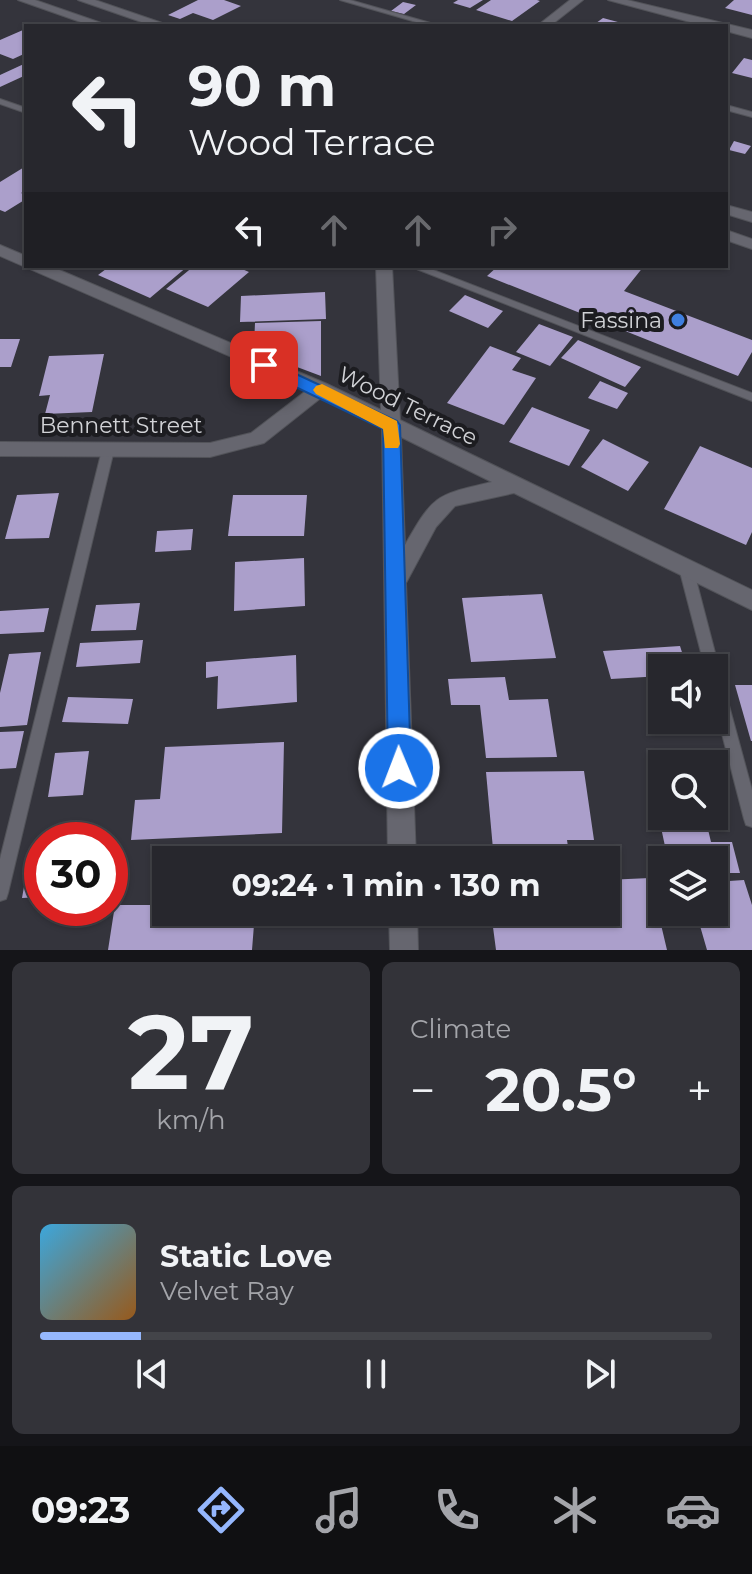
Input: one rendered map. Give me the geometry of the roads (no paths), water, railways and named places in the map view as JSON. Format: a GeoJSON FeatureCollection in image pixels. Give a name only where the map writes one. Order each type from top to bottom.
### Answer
{"type":"FeatureCollection","features":[{"type":"Feature","properties":{"kind":"street"},"geometry":{"type":"LineString","coordinates":[[24,0],[98,24]]}},
{"type":"Feature","properties":{"kind":"street"},"geometry":{"type":"LineString","coordinates":[[84,0],[159,24]]}},
{"type":"Feature","properties":{"kind":"street"},"geometry":{"type":"LineString","coordinates":[[546,24],[577,0]]}},
{"type":"Feature","properties":{"kind":"street"},"geometry":{"type":"LineString","coordinates":[[614,0],[711,24]]}},
{"type":"Feature","properties":{"kind":"street"},"geometry":{"type":"LineString","coordinates":[[728,28],[752,34]]}},
{"type":"Feature","properties":{"kind":"street"},"geometry":{"type":"LineString","coordinates":[[728,210],[752,217]]}},
{"type":"Feature","properties":{"kind":"street"},"geometry":{"type":"LineString","coordinates":[[728,236],[752,244]]}},
{"type":"Feature","properties":{"kind":"street"},"geometry":{"type":"LineString","coordinates":[[0,250],[24,261]]}},
{"type":"Feature","properties":{"kind":"street","name":"Wood Terrace"},"geometry":{"type":"LineString","coordinates":[[41,268],[321,389],[752,601]]}},
{"type":"Feature","properties":{"kind":"street"},"geometry":{"type":"LineString","coordinates":[[384,268],[402,846]]}},
{"type":"Feature","properties":{"kind":"street","name":"Bennett Street"},"geometry":{"type":"LineString","coordinates":[[0,449],[210,450],[257,438],[321,389]]}},
{"type":"Feature","properties":{"kind":"street"},"geometry":{"type":"LineString","coordinates":[[395,583],[429,521],[449,500],[514,485]]}},
{"type":"Feature","properties":{"kind":"street"},"geometry":{"type":"LineString","coordinates":[[403,926],[404,950]]}},
{"type":"Feature","properties":{"kind":"lane"},"geometry":{"type":"LineString","coordinates":[[343,0],[431,24]]}},
{"type":"Feature","properties":{"kind":"lane"},"geometry":{"type":"LineString","coordinates":[[0,101],[24,110]]}},
{"type":"Feature","properties":{"kind":"lane"},"geometry":{"type":"LineString","coordinates":[[728,108],[752,115]]}},
{"type":"Feature","properties":{"kind":"lane"},"geometry":{"type":"LineString","coordinates":[[419,268],[752,397]]}},
{"type":"Feature","properties":{"kind":"lane"},"geometry":{"type":"LineString","coordinates":[[0,893],[108,450]]}},
{"type":"Feature","properties":{"kind":"lane"},"geometry":{"type":"LineString","coordinates":[[686,568],[708,654]]}},
{"type":"Feature","properties":{"kind":"lane"},"geometry":{"type":"LineString","coordinates":[[728,729],[752,819]]}},
{"type":"Feature","properties":{"kind":"place","name":"Fassina"},"geometry":{"type":"Point","coordinates":[678,320]}}]}
